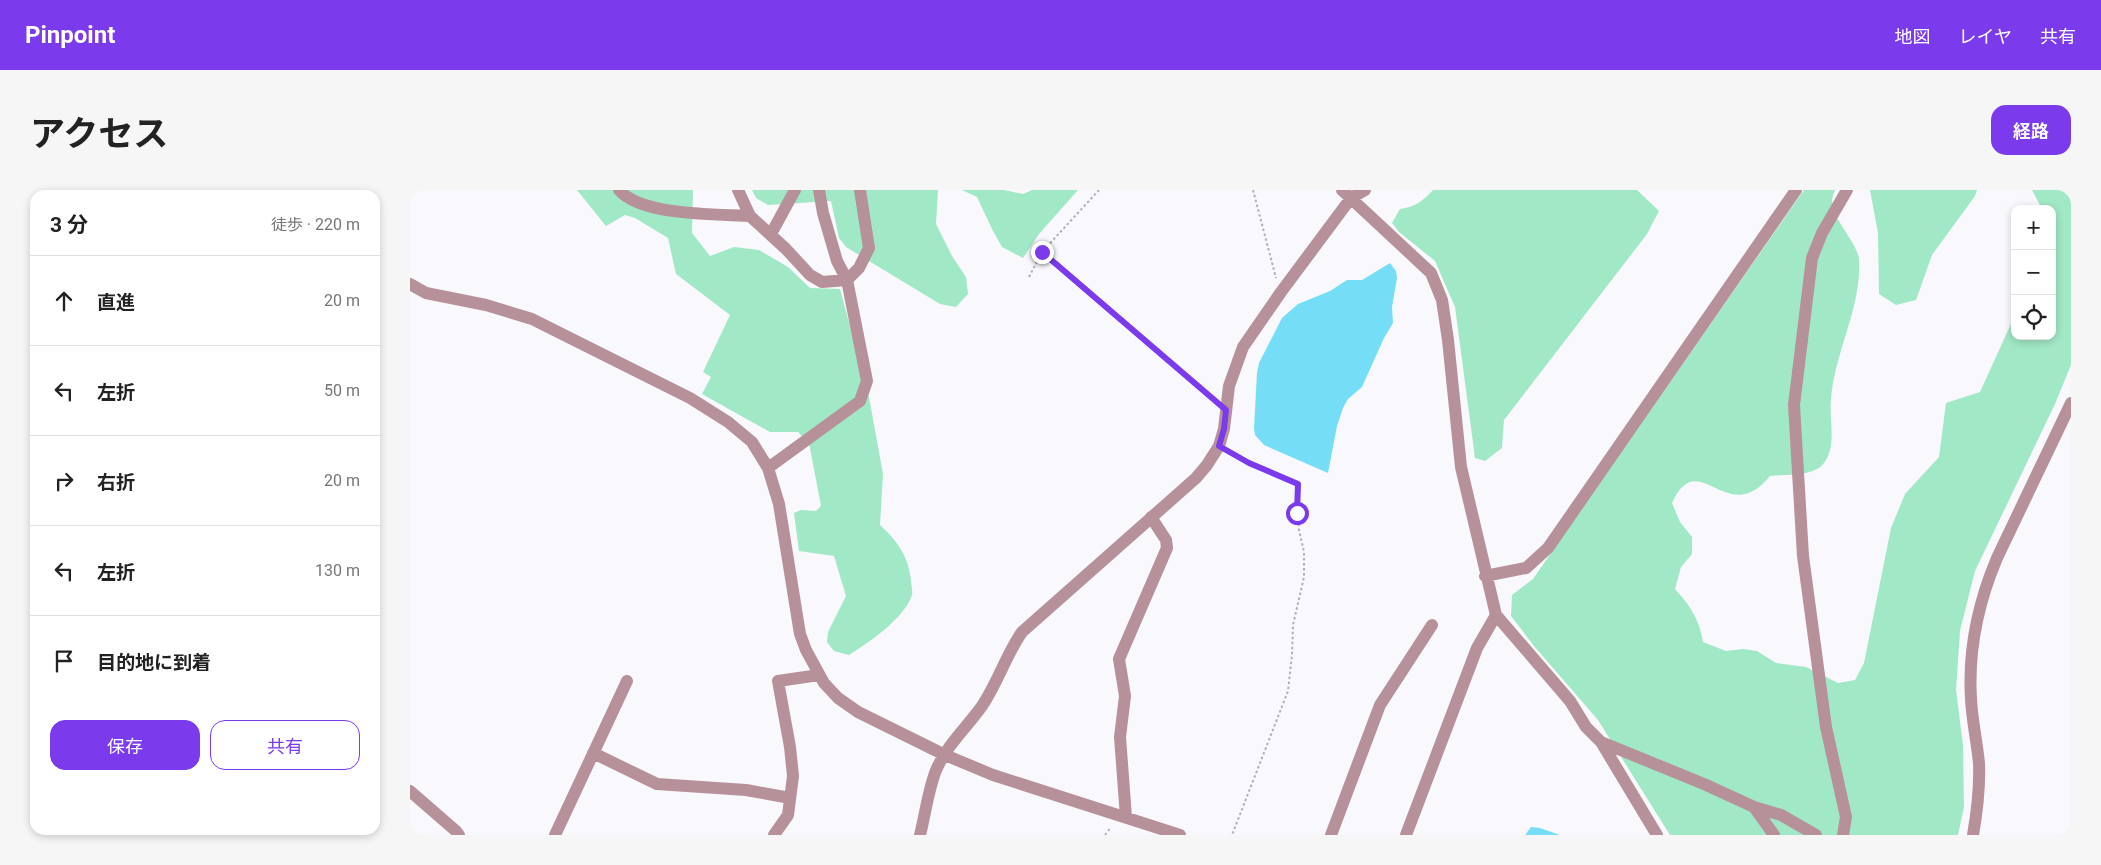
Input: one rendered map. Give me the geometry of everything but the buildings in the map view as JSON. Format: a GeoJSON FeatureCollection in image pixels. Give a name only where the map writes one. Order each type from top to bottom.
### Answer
{"type":"FeatureCollection","features":[{"type":"Feature","properties":{"kind":"street"},"geometry":{"type":"LineString","coordinates":[[619,190],[624,196],[644,205],[663,210],[750,216]]}},
{"type":"Feature","properties":{"kind":"street"},"geometry":{"type":"LineString","coordinates":[[738,190],[750,216],[771,234],[810,275],[822,282],[846,280],[859,268],[869,248],[860,190]]}},
{"type":"Feature","properties":{"kind":"street"},"geometry":{"type":"LineString","coordinates":[[771,234],[795,190]]}},
{"type":"Feature","properties":{"kind":"street"},"geometry":{"type":"LineString","coordinates":[[768,468],[860,400],[867,382],[846,280],[834,251],[823,213],[820,190]]}},
{"type":"Feature","properties":{"kind":"street"},"geometry":{"type":"LineString","coordinates":[[920,835],[936,769],[955,739],[981,707],[994,684],[1009,650],[1022,632],[1196,478],[1207,465],[1219,446],[1224,429],[1229,386],[1243,348],[1347,194],[1365,190]]}},
{"type":"Feature","properties":{"kind":"street"},"geometry":{"type":"LineString","coordinates":[[1485,576],[1526,568],[1548,548],[1796,190]]}},
{"type":"Feature","properties":{"kind":"street"},"geometry":{"type":"LineString","coordinates":[[1843,835],[1846,817],[1826,727],[1803,556],[1794,405],[1812,258],[1822,233],[1847,190]]}},
{"type":"Feature","properties":{"kind":"street"},"geometry":{"type":"LineString","coordinates":[[1347,194],[1431,274],[1442,300],[1461,467],[1485,576],[1496,615],[1570,701],[1586,728],[1601,742],[1657,835]]}},
{"type":"Feature","properties":{"kind":"street"},"geometry":{"type":"LineString","coordinates":[[410,284],[426,293],[486,305],[532,319],[690,398],[728,422],[752,442],[768,468],[779,504],[800,634],[819,675],[838,698],[858,712],[945,755],[993,775],[1180,835]]}},
{"type":"Feature","properties":{"kind":"street"},"geometry":{"type":"LineString","coordinates":[[1973,835],[1979,764],[1971,699],[1971,665],[1978,610],[1997,558],[2071,403]]}},
{"type":"Feature","properties":{"kind":"street"},"geometry":{"type":"LineString","coordinates":[[1126,818],[1120,737],[1124,696],[1119,659],[1167,548],[1166,540],[1151,518]]}},
{"type":"Feature","properties":{"kind":"street"},"geometry":{"type":"LineString","coordinates":[[1406,835],[1477,648],[1496,615]]}},
{"type":"Feature","properties":{"kind":"street"},"geometry":{"type":"LineString","coordinates":[[1331,835],[1380,705],[1432,625]]}},
{"type":"Feature","properties":{"kind":"street"},"geometry":{"type":"LineString","coordinates":[[774,835],[788,815],[793,776],[790,747],[778,681],[819,675]]}},
{"type":"Feature","properties":{"kind":"street"},"geometry":{"type":"LineString","coordinates":[[556,835],[627,681]]}},
{"type":"Feature","properties":{"kind":"street"},"geometry":{"type":"LineString","coordinates":[[1601,742],[1704,784],[1754,807],[1781,815],[1816,835]]}},
{"type":"Feature","properties":{"kind":"street"},"geometry":{"type":"LineString","coordinates":[[593,753],[657,784],[746,790],[790,798]]}},
{"type":"Feature","properties":{"kind":"street"},"geometry":{"type":"LineString","coordinates":[[410,791],[459,835]]}},
{"type":"Feature","properties":{"kind":"street"},"geometry":{"type":"LineString","coordinates":[[1754,807],[1774,835]]}},
{"type":"Feature","properties":{"kind":"path"},"geometry":{"type":"LineString","coordinates":[[1029,277],[1042,252],[1099,190]]}},
{"type":"Feature","properties":{"kind":"path"},"geometry":{"type":"LineString","coordinates":[[1253,190],[1269,254],[1281,292]]}},
{"type":"Feature","properties":{"kind":"path"},"geometry":{"type":"LineString","coordinates":[[1042,252],[1226,410]]}},
{"type":"Feature","properties":{"kind":"path"},"geometry":{"type":"LineString","coordinates":[[1219,446],[1249,463],[1298,484],[1298,522],[1304,552],[1304,577],[1293,625],[1288,691],[1232,835]]}},
{"type":"Feature","properties":{"kind":"green space"},"geometry":{"type":"Polygon","coordinates":[[[577,190],[693,190],[692,233],[710,256],[734,247],[759,250],[788,267],[810,288],[840,289],[869,397],[883,474],[880,525],[901,549],[910,571],[912,592],[908,604],[894,621],[876,637],[849,655],[834,651],[827,642],[828,632],[846,596],[834,556],[799,551],[794,513],[801,510],[816,511],[821,506],[809,443],[798,432],[770,432],[702,394],[711,377],[703,372],[730,315],[676,274],[668,238],[635,218],[625,215],[606,226],[577,190]]]}},
{"type":"Feature","properties":{"kind":"green space"},"geometry":{"type":"Polygon","coordinates":[[[752,190],[938,190],[936,224],[952,256],[966,277],[968,294],[956,307],[940,304],[846,247],[839,238],[831,201],[768,205],[756,198],[752,190]]]}},
{"type":"Feature","properties":{"kind":"green space"},"geometry":{"type":"Polygon","coordinates":[[[962,190],[1004,190],[1023,194],[1032,190],[1078,190],[1039,234],[1023,258],[1002,247],[977,197],[962,190]]]}},
{"type":"Feature","properties":{"kind":"green space"},"geometry":{"type":"Polygon","coordinates":[[[1433,190],[1637,190],[1659,211],[1647,234],[1504,420],[1502,448],[1485,461],[1475,458],[1455,307],[1435,261],[1399,232],[1392,223],[1400,209],[1418,203],[1433,190]]]}},
{"type":"Feature","properties":{"kind":"green space"},"geometry":{"type":"Polygon","coordinates":[[[1804,190],[1835,190],[1832,200],[1833,208],[1857,252],[1859,277],[1852,312],[1833,382],[1831,400],[1832,433],[1828,456],[1824,463],[1813,471],[1770,476],[1754,490],[1740,495],[1727,493],[1693,481],[1682,487],[1672,503],[1680,522],[1692,537],[1692,554],[1681,567],[1675,589],[1693,613],[1702,634],[1703,642],[1726,651],[1743,649],[1757,651],[1776,663],[1806,667],[1838,683],[1855,680],[1864,663],[1891,528],[1905,494],[1939,457],[1946,403],[1980,392],[2011,324],[2011,340],[2056,340],[2056,205],[2040,205],[2032,190],[2071,190],[2071,365],[2055,404],[1975,571],[1960,631],[1956,690],[1963,745],[1964,807],[1958,835],[1670,835],[1598,720],[1534,646],[1511,616],[1512,595],[1533,579],[1804,190]]]}},
{"type":"Feature","properties":{"kind":"green space"},"geometry":{"type":"Polygon","coordinates":[[[1870,190],[1977,190],[1975,196],[1932,255],[1916,300],[1896,305],[1879,294],[1878,233],[1870,190]]]}},
{"type":"Feature","properties":{"kind":"water"},"geometry":{"type":"Polygon","coordinates":[[[1390,263],[1396,271],[1397,278],[1392,307],[1393,323],[1384,338],[1362,387],[1348,399],[1343,408],[1337,426],[1328,473],[1264,445],[1255,435],[1254,428],[1257,373],[1259,363],[1282,318],[1298,304],[1330,291],[1347,280],[1362,280],[1390,263]]]}},
{"type":"Feature","properties":{"kind":"water"},"geometry":{"type":"Polygon","coordinates":[[[1531,827],[1540,828],[1560,835],[1525,835],[1531,827]]]}},
{"type":"Feature","properties":{"kind":"route"},"geometry":{"type":"LineString","coordinates":[[1042,252],[1226,410],[1224,429],[1219,446],[1249,463],[1298,484],[1299,500],[1297,513]]}}]}
